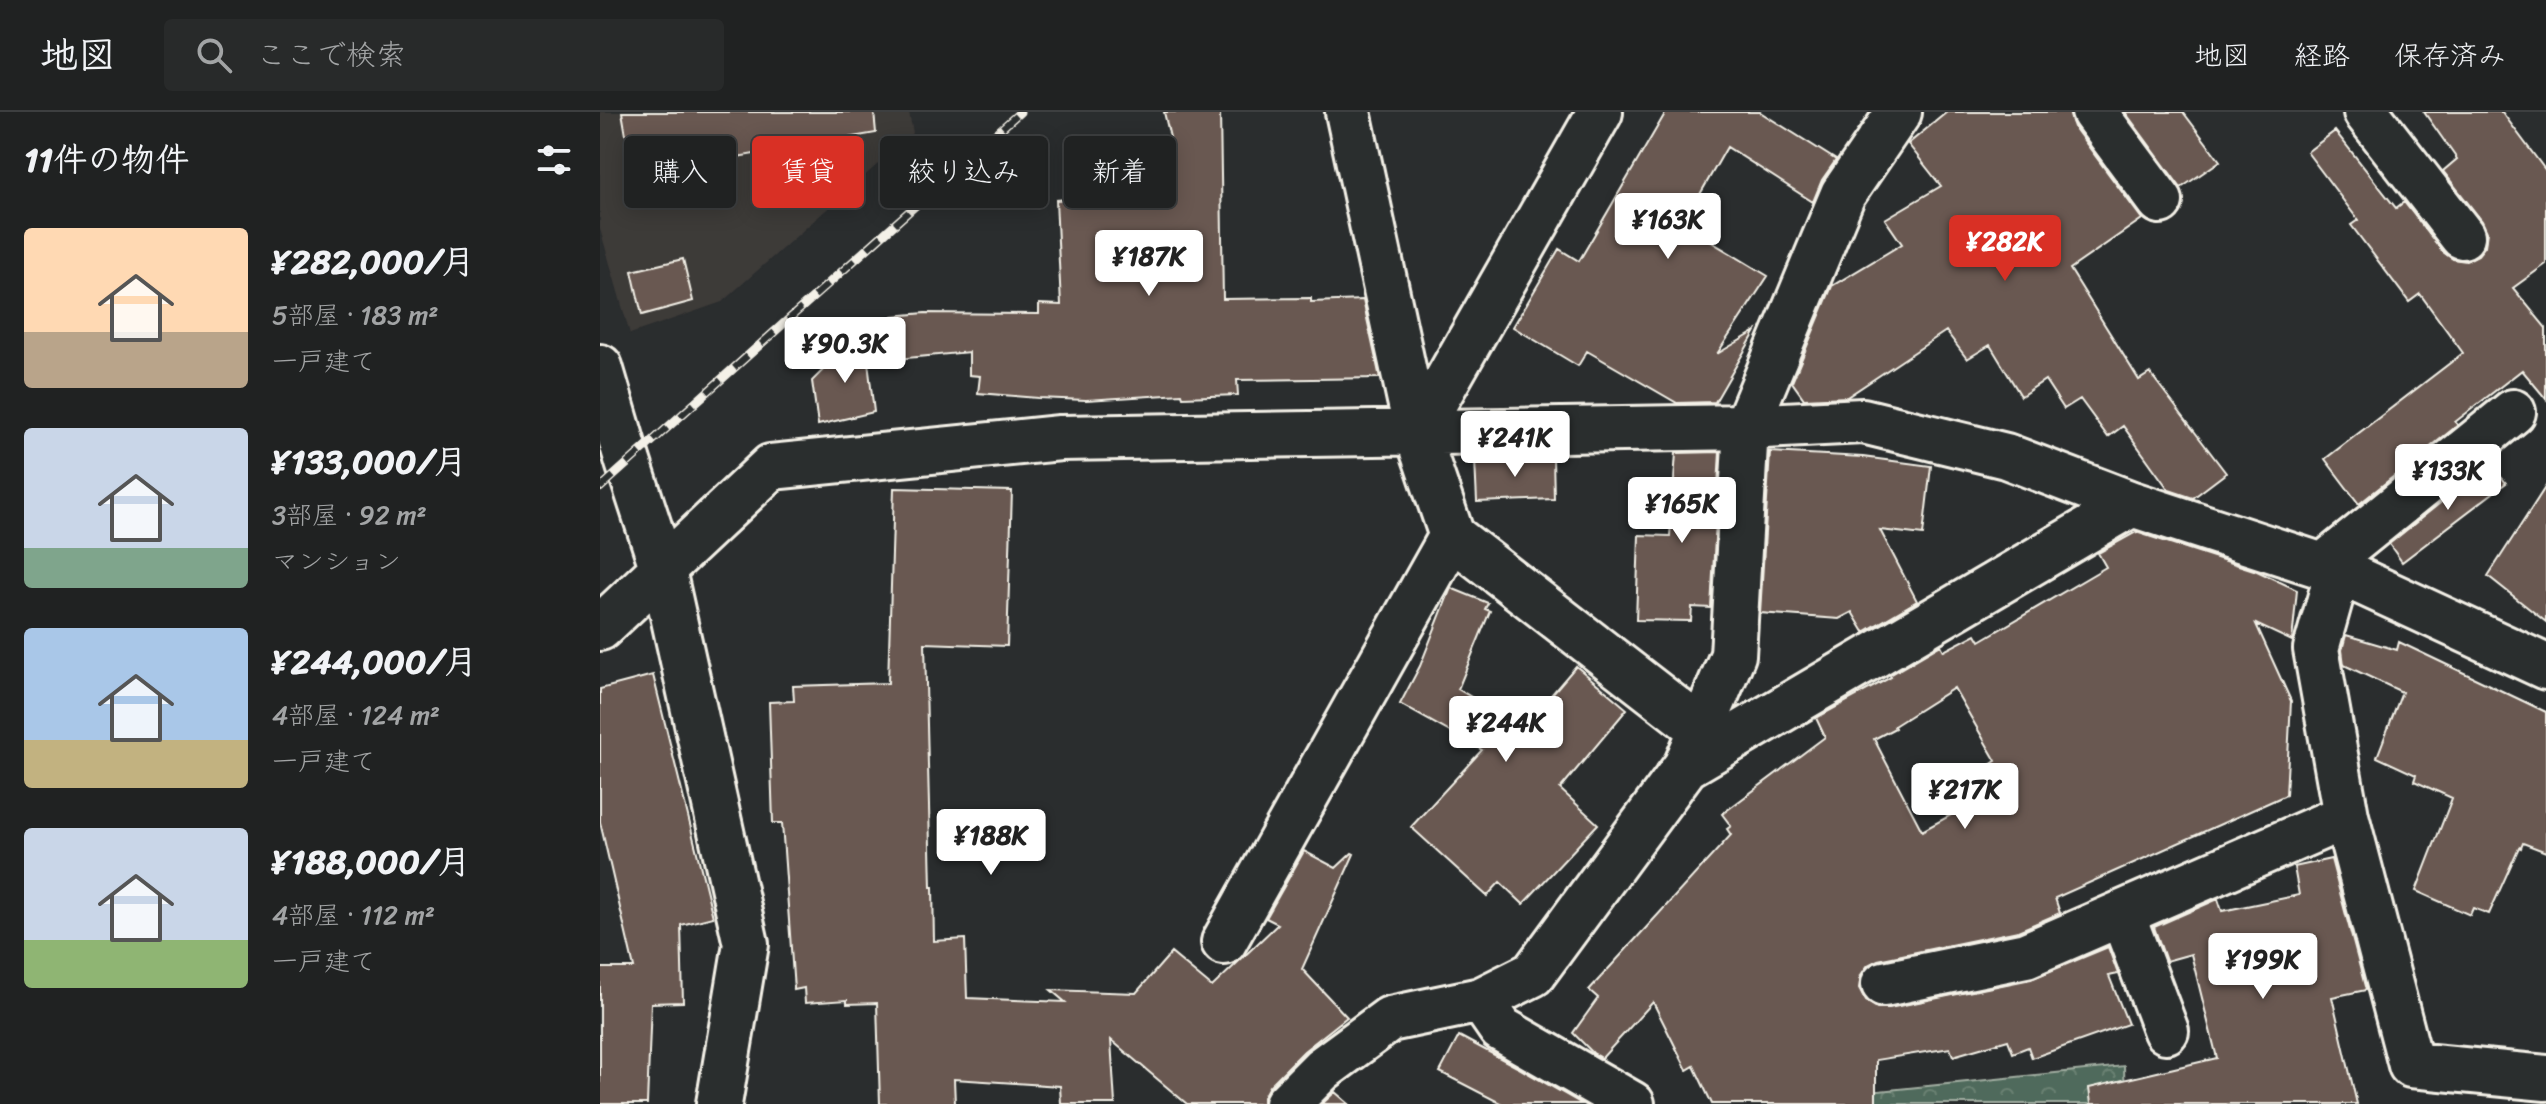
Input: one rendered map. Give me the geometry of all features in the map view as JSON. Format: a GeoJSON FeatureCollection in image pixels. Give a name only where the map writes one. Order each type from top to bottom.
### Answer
{"type":"FeatureCollection","features":[{"type":"Feature","properties":{"kind":"street"},"geometry":{"type":"LineString","coordinates":[[1348,112],[1417,433],[1452,536],[1694,748]]}},
{"type":"Feature","properties":{"kind":"street"},"geometry":{"type":"LineString","coordinates":[[1417,433],[1600,112]]}},
{"type":"Feature","properties":{"kind":"street"},"geometry":{"type":"LineString","coordinates":[[1287,1104],[1322,1069],[1390,1019],[1481,1000],[1533,974],[1694,748],[1733,655],[1746,427],[1843,194],[1899,112]]}},
{"type":"Feature","properties":{"kind":"street"},"geometry":{"type":"LineString","coordinates":[[2094,112],[2160,201]]}},
{"type":"Feature","properties":{"kind":"street"},"geometry":{"type":"LineString","coordinates":[[2366,112],[2462,236]]}},
{"type":"Feature","properties":{"kind":"street"},"geometry":{"type":"LineString","coordinates":[[600,367],[663,570],[746,944],[719,1104]]}},
{"type":"Feature","properties":{"kind":"street"},"geometry":{"type":"LineString","coordinates":[[2513,412],[2331,568],[2316,649],[2346,816],[2415,1084],[2546,1078]]}},
{"type":"Feature","properties":{"kind":"street"},"geometry":{"type":"LineString","coordinates":[[600,628],[771,467],[1060,438],[1746,427],[1863,421],[2006,456],[2132,504],[2331,568],[2546,667]]}},
{"type":"Feature","properties":{"kind":"street"},"geometry":{"type":"LineString","coordinates":[[1694,748],[2132,504]]}},
{"type":"Feature","properties":{"kind":"street"},"geometry":{"type":"LineString","coordinates":[[1224,942],[1452,536]]}},
{"type":"Feature","properties":{"kind":"street"},"geometry":{"type":"LineString","coordinates":[[1884,984],[2026,955],[2346,816]]}},
{"type":"Feature","properties":{"kind":"street"},"geometry":{"type":"LineString","coordinates":[[2122,914],[2166,1031]]}},
{"type":"Feature","properties":{"kind":"street"},"geometry":{"type":"LineString","coordinates":[[1481,1000],[1501,1029],[1632,1104]]}},
{"type":"Feature","properties":{"kind":"shaded area"},"geometry":{"type":"Polygon","coordinates":[[[600,112],[909,112],[913,133],[910,136],[880,136],[880,162],[864,176],[864,136],[752,136],[752,208],[828,208],[722,302],[630,334],[600,229],[600,112]]]}},
{"type":"Feature","properties":{"kind":"green space"},"geometry":{"type":"Polygon","coordinates":[[[2124,1066],[2125,1104],[1846,1104],[1869,1092],[2124,1066]]]}},
{"type":"Feature","properties":{"kind":"building"},"geometry":{"type":"Polygon","coordinates":[[[622,112],[874,112],[876,133],[859,136],[752,136],[752,154],[736,157],[736,136],[626,136],[622,112]]]}},
{"type":"Feature","properties":{"kind":"building"},"geometry":{"type":"Polygon","coordinates":[[[1164,112],[1220,112],[1223,299],[1363,300],[1380,378],[1237,380],[1238,395],[1183,397],[1182,394],[1086,400],[978,393],[980,376],[969,375],[969,352],[897,359],[893,316],[925,313],[1039,314],[1039,304],[1061,305],[1056,200],[1064,199],[1064,208],[1176,208],[1176,136],[1170,136],[1164,112]]]}},
{"type":"Feature","properties":{"kind":"building"},"geometry":{"type":"Polygon","coordinates":[[[1666,112],[1760,112],[1836,160],[1822,180],[1813,202],[1727,147],[1686,219],[1713,235],[1710,241],[1768,276],[1717,354],[1756,331],[1715,402],[1677,403],[1587,351],[1578,366],[1513,327],[1559,249],[1579,261],[1666,112]]]}},
{"type":"Feature","properties":{"kind":"building"},"geometry":{"type":"Polygon","coordinates":[[[1947,112],[2069,112],[2074,127],[2142,219],[2070,269],[2139,380],[2150,373],[2226,473],[2193,498],[2169,490],[2123,426],[2108,437],[2080,399],[2064,409],[2045,380],[2021,396],[1990,345],[1967,359],[1946,331],[1847,397],[1804,399],[1792,382],[1832,286],[1902,244],[1885,219],[1941,186],[1908,144],[1947,112]]]}},
{"type":"Feature","properties":{"kind":"building"},"geometry":{"type":"Polygon","coordinates":[[[2125,112],[2183,112],[2220,161],[2181,188],[2125,112]]]}},
{"type":"Feature","properties":{"kind":"building"},"geometry":{"type":"Polygon","coordinates":[[[2424,112],[2502,112],[2546,171],[2546,264],[2513,288],[2546,328],[2546,399],[2522,370],[2359,504],[2325,459],[2463,353],[2420,294],[2409,302],[2351,225],[2358,220],[2307,152],[2335,131],[2396,208],[2404,202],[2443,252],[2453,259],[2466,261],[2478,255],[2485,246],[2487,232],[2443,171],[2457,159],[2424,112]]]}},
{"type":"Feature","properties":{"kind":"building"},"geometry":{"type":"Polygon","coordinates":[[[683,259],[693,301],[642,315],[632,271],[683,259]]]}},
{"type":"Feature","properties":{"kind":"building"},"geometry":{"type":"Polygon","coordinates":[[[864,329],[874,412],[818,425],[812,381],[864,329]]]}},
{"type":"Feature","properties":{"kind":"building"},"geometry":{"type":"Polygon","coordinates":[[[1720,452],[1711,608],[1692,607],[1691,621],[1636,620],[1639,535],[1670,536],[1676,453],[1720,452]]]}},
{"type":"Feature","properties":{"kind":"building"},"geometry":{"type":"Polygon","coordinates":[[[1770,452],[1863,457],[1931,466],[1923,535],[1880,530],[1917,601],[1864,632],[1852,612],[1839,619],[1760,613],[1770,452]]]}},
{"type":"Feature","properties":{"kind":"building"},"geometry":{"type":"Polygon","coordinates":[[[1553,457],[1554,499],[1477,502],[1475,460],[1553,457]]]}},
{"type":"Feature","properties":{"kind":"building"},"geometry":{"type":"Polygon","coordinates":[[[2490,463],[2506,483],[2402,562],[2389,544],[2490,463]]]}},
{"type":"Feature","properties":{"kind":"building"},"geometry":{"type":"Polygon","coordinates":[[[2546,486],[2546,622],[2488,576],[2546,486]]]}},
{"type":"Feature","properties":{"kind":"building"},"geometry":{"type":"Polygon","coordinates":[[[894,488],[1012,491],[1007,646],[925,643],[934,941],[965,939],[967,998],[1065,1002],[1051,990],[1136,993],[1171,953],[1212,987],[1278,924],[1266,918],[1304,851],[1336,868],[1354,854],[1302,969],[1347,1017],[1304,1051],[1269,1086],[1263,1104],[1187,1104],[1111,1040],[1115,1104],[1061,1104],[1060,1086],[954,1079],[955,1104],[880,1104],[877,1003],[847,1004],[847,1000],[805,1003],[804,988],[794,990],[782,823],[773,823],[769,702],[794,701],[793,686],[888,683],[894,488]]]}},
{"type":"Feature","properties":{"kind":"building"},"geometry":{"type":"Polygon","coordinates":[[[2136,532],[2257,571],[2297,590],[2292,641],[2256,624],[2291,701],[2286,795],[2055,898],[2060,913],[2018,931],[1878,960],[1868,965],[1861,975],[1859,988],[1866,1001],[1877,1008],[1889,1008],[2031,979],[2108,947],[2118,974],[2109,976],[2128,1024],[2032,1058],[2028,1047],[2013,1053],[2008,1040],[1953,1056],[1950,1048],[1876,1060],[1876,1104],[1712,1104],[1694,1066],[1687,1070],[1653,1002],[1602,1058],[1573,1033],[1598,998],[1589,990],[1731,835],[1727,829],[1731,826],[1722,814],[1825,737],[1816,718],[1891,677],[1941,645],[1944,651],[1976,634],[1980,641],[2106,567],[2098,553],[2136,532]],[[1954,688],[1874,739],[1922,831],[2000,788],[1988,766],[1996,761],[1954,688]]]}},
{"type":"Feature","properties":{"kind":"building"},"geometry":{"type":"Polygon","coordinates":[[[1451,588],[1488,603],[1485,609],[1490,611],[1458,689],[1523,728],[1576,666],[1627,709],[1560,789],[1598,824],[1523,904],[1500,882],[1487,896],[1411,827],[1482,750],[1400,704],[1420,666],[1451,588]]]}},
{"type":"Feature","properties":{"kind":"building"},"geometry":{"type":"Polygon","coordinates":[[[2346,635],[2397,650],[2399,642],[2546,712],[2546,852],[2523,843],[2519,847],[2489,914],[2473,908],[2470,915],[2416,891],[2452,798],[2414,781],[2416,775],[2377,757],[2402,692],[2344,665],[2342,650],[2346,635]]]}},
{"type":"Feature","properties":{"kind":"building"},"geometry":{"type":"Polygon","coordinates":[[[653,675],[713,917],[681,925],[683,1002],[651,1003],[647,1104],[600,1104],[600,968],[634,968],[600,822],[600,689],[653,675]]]}},
{"type":"Feature","properties":{"kind":"building"},"geometry":{"type":"Polygon","coordinates":[[[2331,859],[2366,990],[2332,997],[2357,1104],[2091,1104],[2089,1088],[2217,1058],[2191,954],[2166,961],[2154,927],[2218,899],[2222,911],[2299,895],[2294,867],[2331,859]]]}},
{"type":"Feature","properties":{"kind":"building"},"geometry":{"type":"Polygon","coordinates":[[[1459,1036],[1582,1104],[1502,1104],[1440,1072],[1459,1036]]]}},
{"type":"Feature","properties":{"kind":"building"},"geometry":{"type":"Polygon","coordinates":[[[1335,1092],[1349,1104],[1322,1104],[1335,1092]]]}},
{"type":"Feature","properties":{"kind":"railway"},"geometry":{"type":"LineString","coordinates":[[600,488],[1020,112]]}}]}
